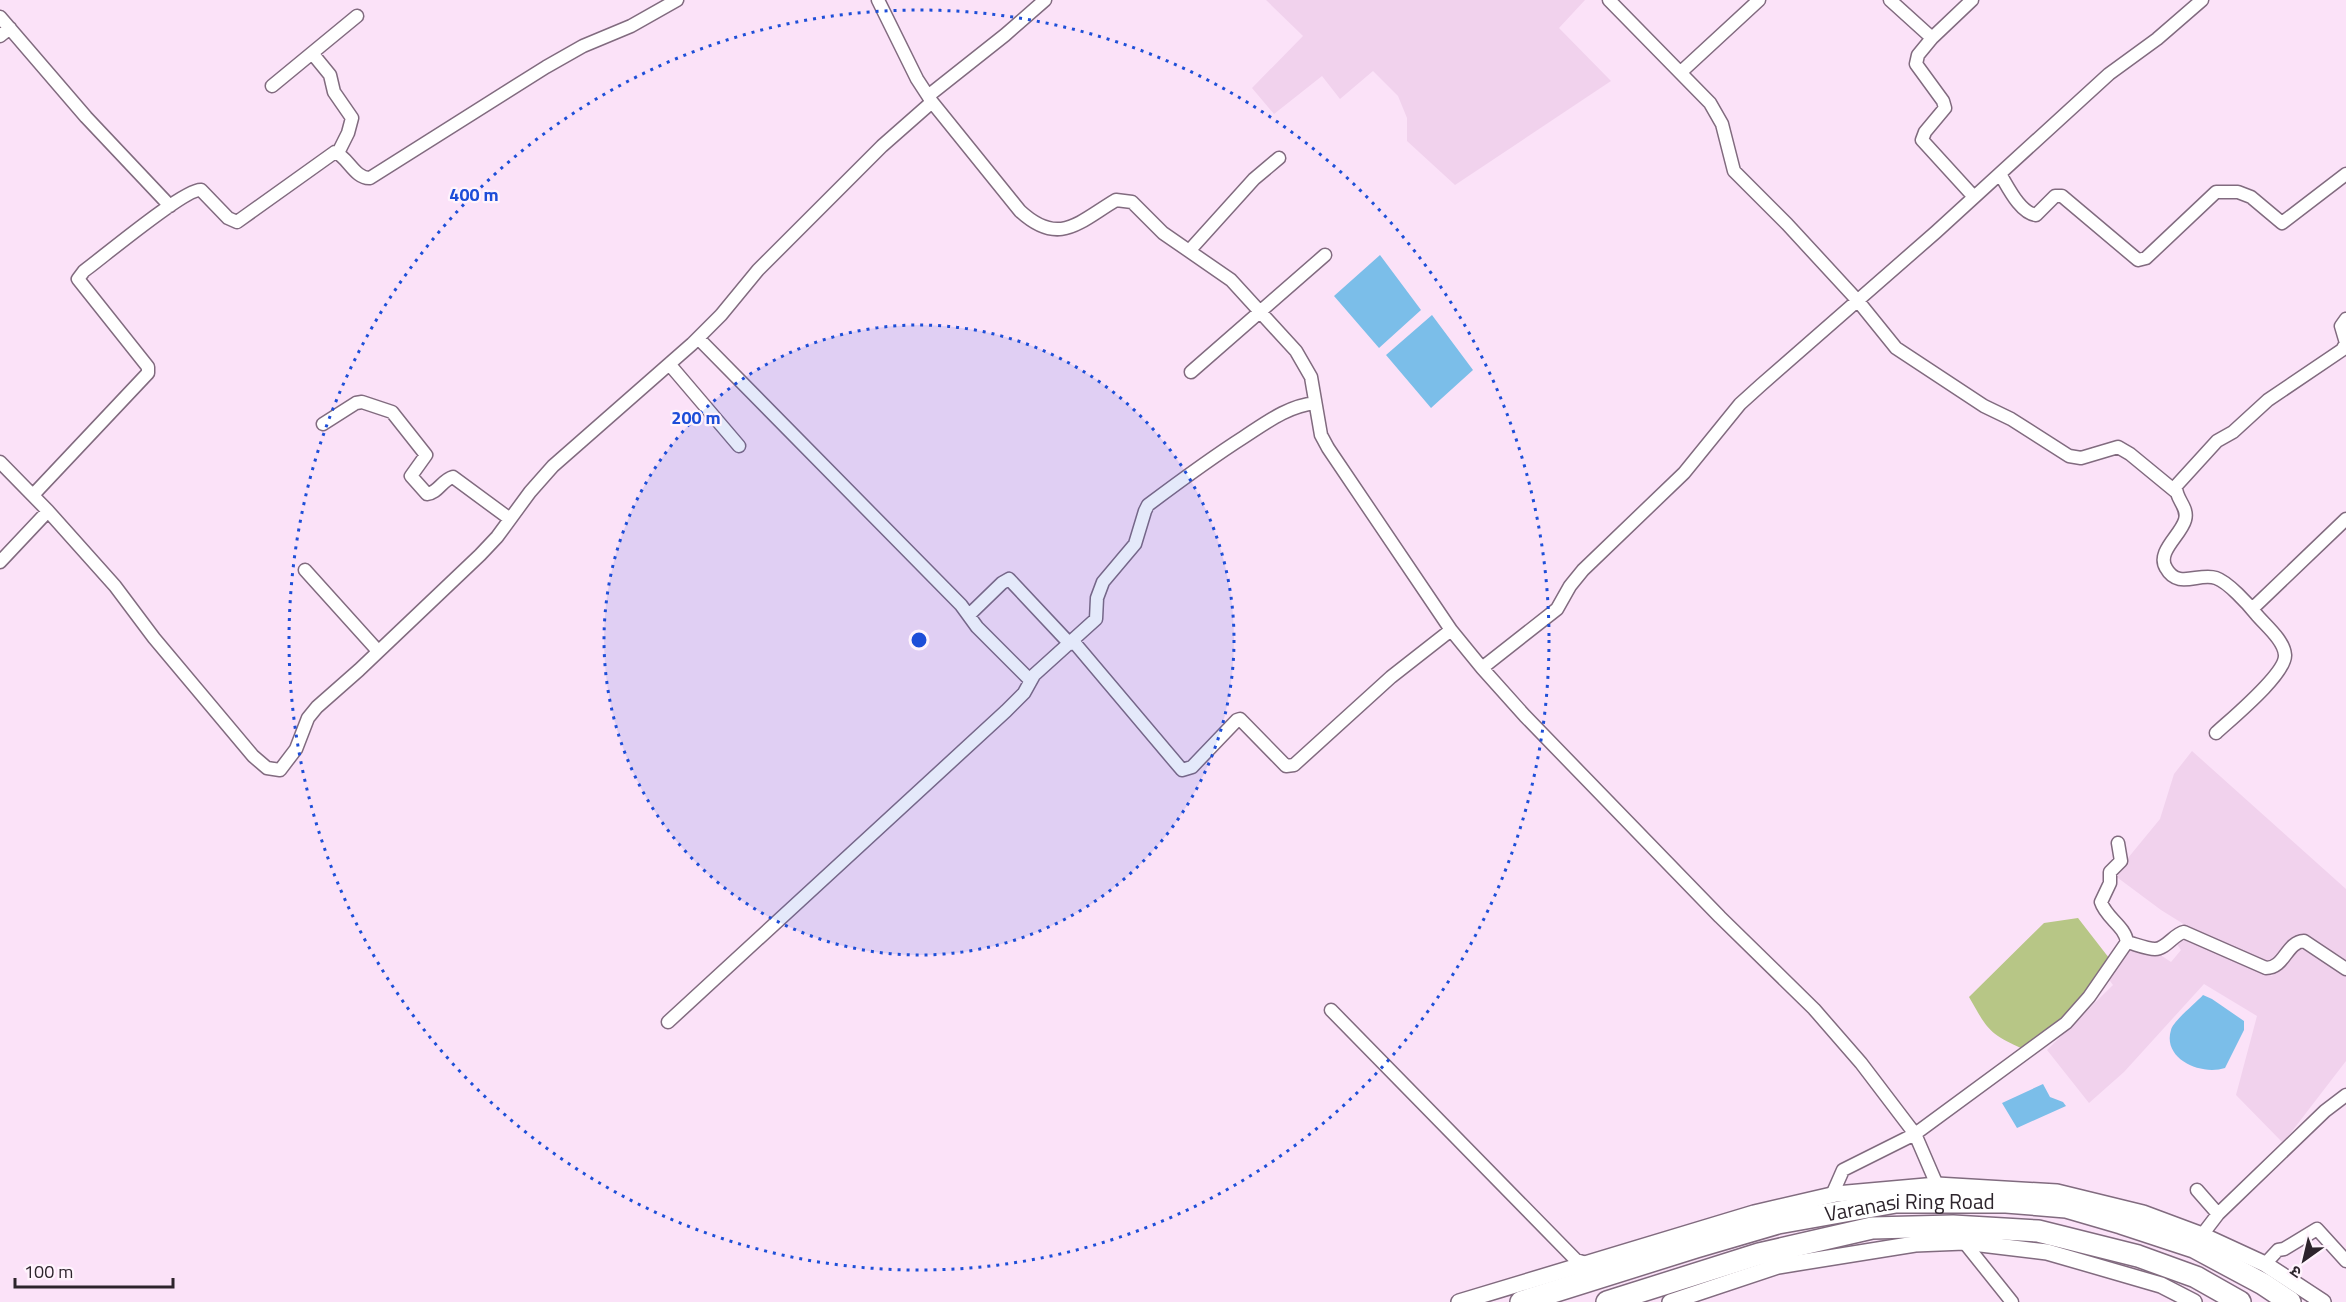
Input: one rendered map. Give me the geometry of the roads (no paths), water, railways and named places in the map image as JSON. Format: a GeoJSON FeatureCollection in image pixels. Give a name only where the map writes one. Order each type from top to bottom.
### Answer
{"type":"FeatureCollection","features":[{"type":"Feature","properties":{"kind":"highway","name":"Varanasi Ring Road"},"geometry":{"type":"LineString","coordinates":[[1521,1302],[1696,1247],[1778,1224],[1896,1202],[2007,1203],[2066,1207],[2194,1247],[2263,1284],[2290,1302]]}},
{"type":"Feature","properties":{"kind":"highway"},"geometry":{"type":"LineString","coordinates":[[1607,1302],[1759,1254],[1872,1228],[1953,1226],[2038,1231],[2138,1256],[2196,1277],[2240,1302]]}},
{"type":"Feature","properties":{"kind":"street"},"geometry":{"type":"LineString","coordinates":[[338,153],[360,176],[370,178],[546,67],[584,46],[631,27],[678,0]]}},
{"type":"Feature","properties":{"kind":"street"},"geometry":{"type":"LineString","coordinates":[[878,0],[917,79],[930,99],[1030,221],[1044,228],[1071,228],[1116,200],[1124,199],[1132,202],[1163,234],[1231,280],[1261,312],[1305,363],[1311,377],[1321,435],[1328,448],[1451,630],[1525,716],[1720,917],[1814,1009],[1861,1063],[1915,1134],[1937,1185]]}},
{"type":"Feature","properties":{"kind":"street"},"geometry":{"type":"LineString","coordinates":[[0,462],[48,511],[115,586],[154,638],[253,756],[267,768],[274,771],[280,770],[296,749],[308,718],[317,706],[480,555],[553,466],[698,338],[721,315],[758,270],[930,99],[1045,0]]}},
{"type":"Feature","properties":{"kind":"street"},"geometry":{"type":"LineString","coordinates":[[1609,0],[1681,72],[1717,112],[1734,171],[1762,197],[1858,301],[1896,348],[1984,406],[2011,419],[2076,458],[2112,447],[2124,449],[2175,491],[2185,509],[2186,518],[2181,531],[2165,553],[2163,560],[2165,568],[2179,580],[2212,576],[2221,580],[2252,609],[2283,648],[2283,664],[2216,734]]}},
{"type":"Feature","properties":{"kind":"street"},"geometry":{"type":"LineString","coordinates":[[1681,72],[1759,0]]}},
{"type":"Feature","properties":{"kind":"street"},"geometry":{"type":"LineString","coordinates":[[1890,0],[1932,38]]}},
{"type":"Feature","properties":{"kind":"street"},"geometry":{"type":"LineString","coordinates":[[1972,0],[1932,38],[1918,55],[1916,64],[1943,101],[1945,108],[1925,132],[1922,140],[1974,197]]}},
{"type":"Feature","properties":{"kind":"street"},"geometry":{"type":"LineString","coordinates":[[1482,668],[1557,609],[1570,586],[1583,570],[1684,473],[1740,404],[1858,301],[2109,74],[2157,39],[2202,0]]}},
{"type":"Feature","properties":{"kind":"street"},"geometry":{"type":"LineString","coordinates":[[272,86],[357,16]]}},
{"type":"Feature","properties":{"kind":"street"},"geometry":{"type":"LineString","coordinates":[[0,17],[5,32],[170,206]]}},
{"type":"Feature","properties":{"kind":"street"},"geometry":{"type":"LineString","coordinates":[[312,53],[330,75],[333,92],[352,118],[348,134],[338,153]]}},
{"type":"Feature","properties":{"kind":"street"},"geometry":{"type":"LineString","coordinates":[[33,495],[148,373],[148,367],[113,320],[78,279],[84,272],[189,192],[201,190],[228,218],[237,222],[330,155],[338,153]]}},
{"type":"Feature","properties":{"kind":"street"},"geometry":{"type":"LineString","coordinates":[[1189,251],[1254,179],[1279,158]]}},
{"type":"Feature","properties":{"kind":"street"},"geometry":{"type":"LineString","coordinates":[[2000,174],[2019,202],[2030,213],[2036,214],[2051,199],[2059,195],[2133,257],[2142,260],[2216,192],[2238,192],[2251,197],[2282,223],[2346,174]]}},
{"type":"Feature","properties":{"kind":"street"},"geometry":{"type":"LineString","coordinates":[[1191,372],[1325,255]]}},
{"type":"Feature","properties":{"kind":"street"},"geometry":{"type":"LineString","coordinates":[[2175,491],[2178,482],[2208,448],[2233,432],[2268,400],[2342,350],[2346,343],[2341,326],[2346,320]]}},
{"type":"Feature","properties":{"kind":"street"},"geometry":{"type":"LineString","coordinates":[[698,338],[1030,680]]}},
{"type":"Feature","properties":{"kind":"street"},"geometry":{"type":"LineString","coordinates":[[670,365],[739,446]]}},
{"type":"Feature","properties":{"kind":"street"},"geometry":{"type":"LineString","coordinates":[[323,424],[356,403],[362,402],[385,408],[399,419],[424,451],[424,459],[411,476],[427,494],[433,493],[448,478],[453,477],[510,519]]}},
{"type":"Feature","properties":{"kind":"street"},"geometry":{"type":"LineString","coordinates":[[668,1022],[1006,711],[1024,693],[1030,680],[1096,619],[1097,598],[1103,582],[1135,544],[1149,505],[1200,466],[1276,417],[1293,408],[1315,403]]}},
{"type":"Feature","properties":{"kind":"street"},"geometry":{"type":"LineString","coordinates":[[0,562],[48,511]]}},
{"type":"Feature","properties":{"kind":"street"},"geometry":{"type":"LineString","coordinates":[[2252,609],[2346,519]]}},
{"type":"Feature","properties":{"kind":"street"},"geometry":{"type":"LineString","coordinates":[[305,570],[378,651]]}},
{"type":"Feature","properties":{"kind":"street"},"geometry":{"type":"LineString","coordinates":[[969,615],[1009,579],[1072,643],[1182,770],[1191,767],[1240,719],[1286,766],[1294,765],[1391,677],[1451,630]]}},
{"type":"Feature","properties":{"kind":"street"},"geometry":{"type":"LineString","coordinates":[[2118,843],[2121,861],[2110,872],[2110,883],[2101,902],[2103,910],[2124,933],[2127,942]]}},
{"type":"Feature","properties":{"kind":"street"},"geometry":{"type":"LineString","coordinates":[[2127,942],[2155,949],[2160,948],[2177,933],[2184,932],[2266,968],[2272,968],[2294,944],[2304,940],[2346,969]]}},
{"type":"Feature","properties":{"kind":"street"},"geometry":{"type":"LineString","coordinates":[[1832,1195],[1843,1170],[1915,1134],[2066,1023],[2089,998],[2127,942]]}},
{"type":"Feature","properties":{"kind":"street"},"geometry":{"type":"LineString","coordinates":[[1331,1010],[1576,1260],[1586,1263]]}},
{"type":"Feature","properties":{"kind":"street"},"geometry":{"type":"LineString","coordinates":[[2202,1235],[2218,1214],[2325,1111],[2346,1095]]}},
{"type":"Feature","properties":{"kind":"street"},"geometry":{"type":"LineString","coordinates":[[1459,1302],[1754,1213],[1832,1195],[1885,1188],[1937,1185],[2057,1192],[2144,1213],[2202,1235],[2265,1264],[2323,1302]]}},
{"type":"Feature","properties":{"kind":"street"},"geometry":{"type":"LineString","coordinates":[[2197,1190],[2218,1214]]}},
{"type":"Feature","properties":{"kind":"street"},"geometry":{"type":"LineString","coordinates":[[2265,1264],[2278,1250],[2284,1249],[2317,1229],[2346,1261]]}},
{"type":"Feature","properties":{"kind":"street"},"geometry":{"type":"LineString","coordinates":[[1964,1242],[2012,1302]]}},
{"type":"Feature","properties":{"kind":"street"},"geometry":{"type":"LineString","coordinates":[[1670,1302],[1703,1297],[1778,1266],[1915,1244],[1964,1242],[2047,1252],[2161,1285],[2194,1302]]}},
{"type":"Feature","properties":{"kind":"water"},"geometry":{"type":"Polygon","coordinates":[[[1380,255],[1421,310],[1379,348],[1334,296],[1380,255]]]}},
{"type":"Feature","properties":{"kind":"water"},"geometry":{"type":"Polygon","coordinates":[[[1432,315],[1473,370],[1431,408],[1386,355],[1432,315]]]}},
{"type":"Feature","properties":{"kind":"water"},"geometry":{"type":"Polygon","coordinates":[[[2203,995],[2244,1021],[2244,1030],[2225,1068],[2205,1070],[2195,1067],[2178,1057],[2172,1049],[2170,1040],[2173,1026],[2203,995]]]}},
{"type":"Feature","properties":{"kind":"water"},"geometry":{"type":"Polygon","coordinates":[[[2043,1084],[2050,1097],[2063,1102],[2066,1106],[2017,1128],[2002,1103],[2043,1084]]]}}]}
